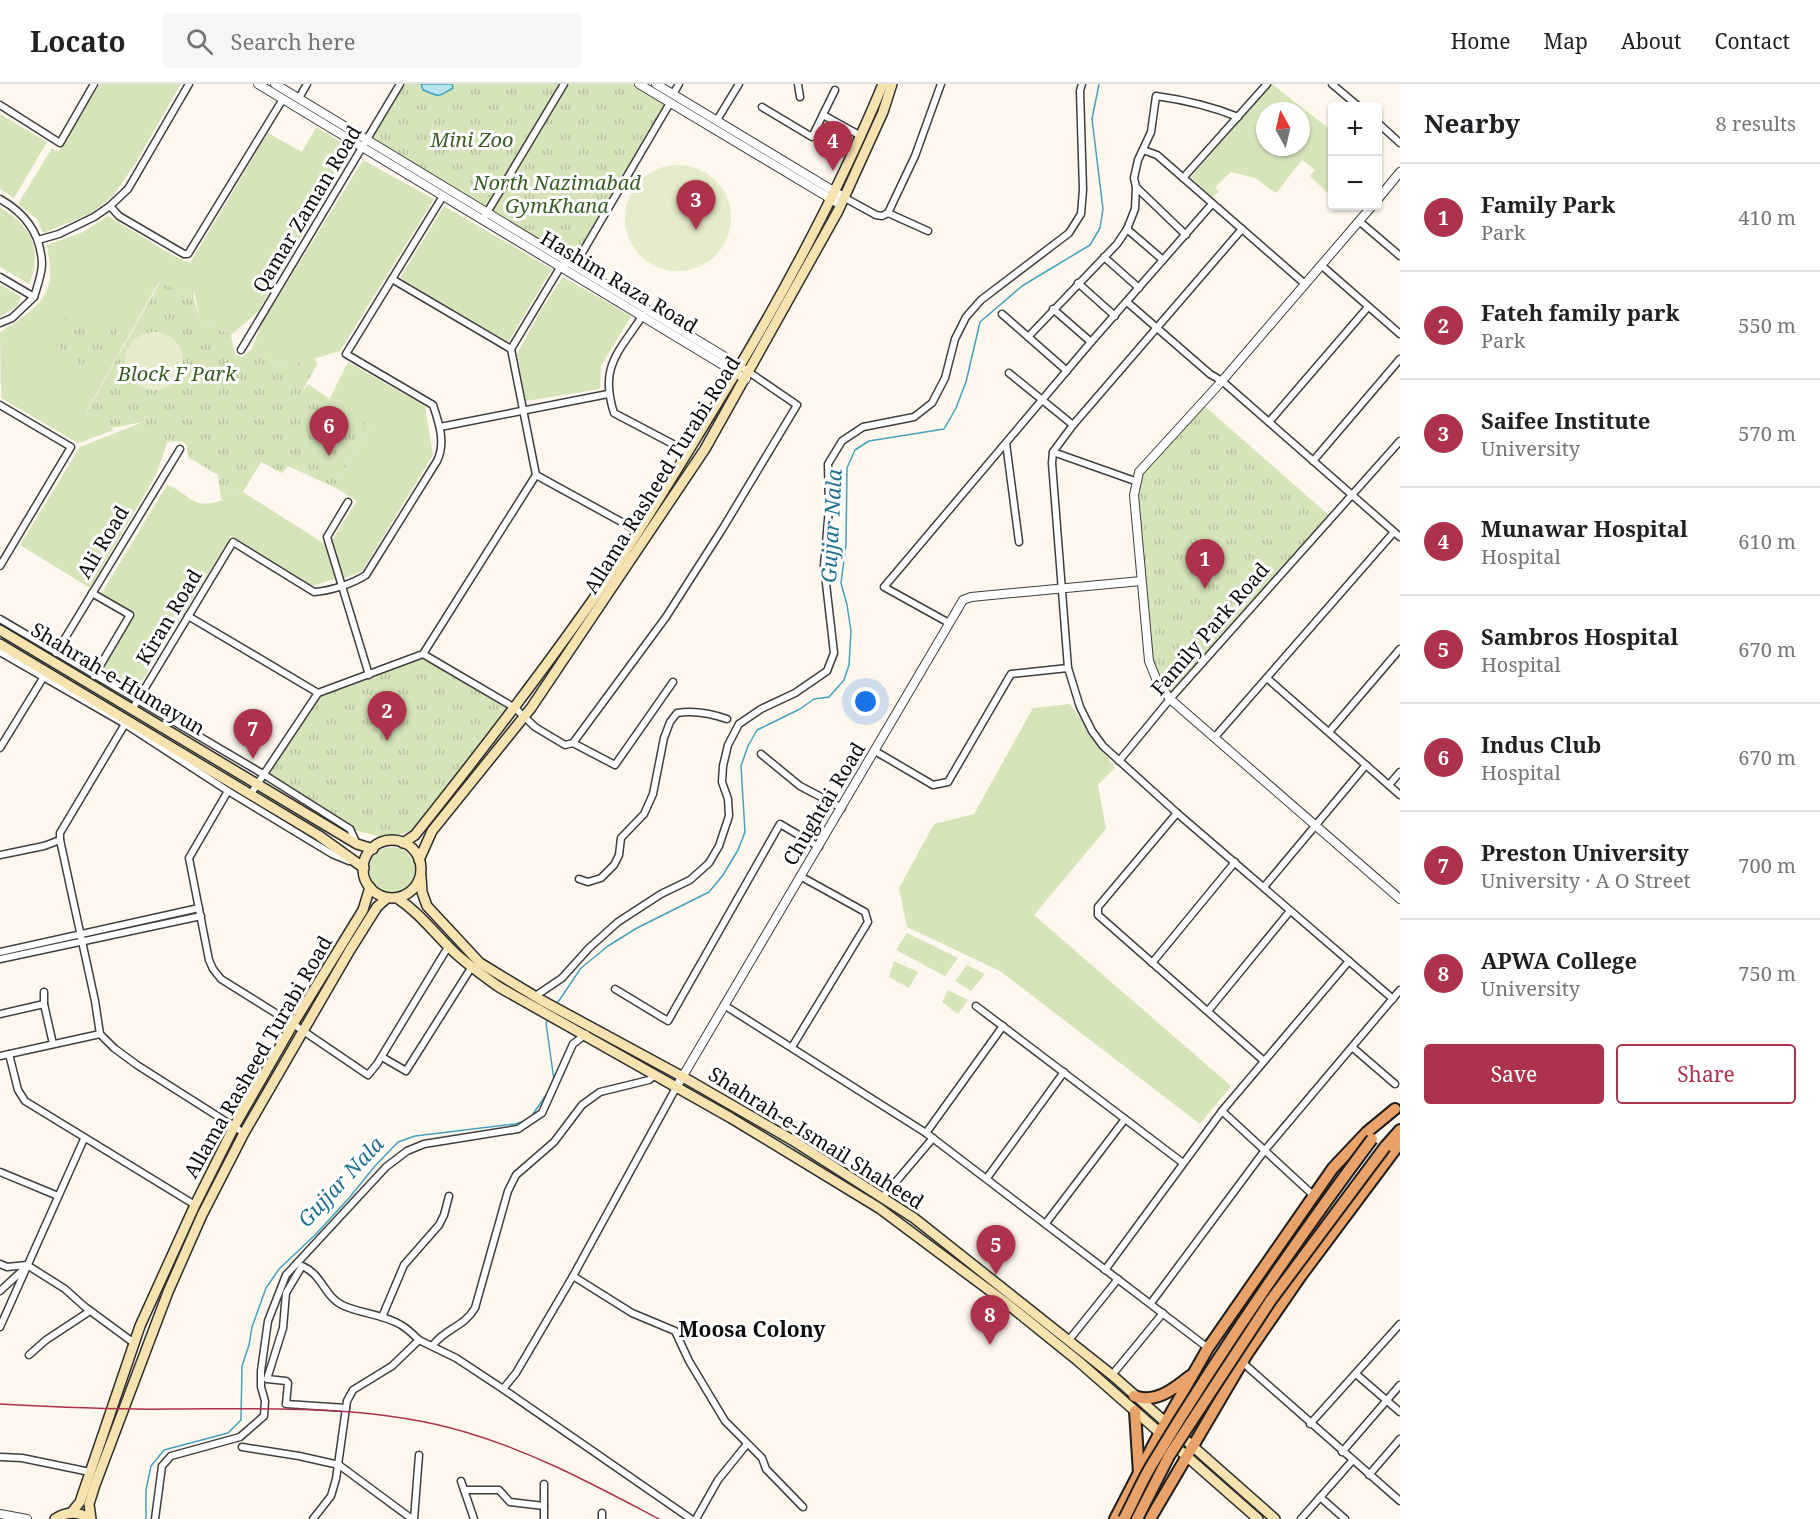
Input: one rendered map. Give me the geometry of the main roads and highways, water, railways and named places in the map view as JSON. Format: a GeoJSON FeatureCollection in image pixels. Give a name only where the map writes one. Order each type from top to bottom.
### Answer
{"type":"FeatureCollection","features":[{"type":"Feature","properties":{"kind":"highway"},"geometry":{"type":"LineString","coordinates":[[1124,1519],[1150,1468],[1256,1301],[1290,1250],[1397,1105]]}},
{"type":"Feature","properties":{"kind":"highway"},"geometry":{"type":"LineString","coordinates":[[1115,1519],[1159,1434],[1208,1348],[1333,1168],[1367,1132],[1397,1105]]}},
{"type":"Feature","properties":{"kind":"highway"},"geometry":{"type":"LineString","coordinates":[[1137,1519],[1170,1456],[1271,1300],[1308,1247],[1400,1130]]}},
{"type":"Feature","properties":{"kind":"highway"},"geometry":{"type":"LineString","coordinates":[[1151,1516],[1242,1362],[1300,1277],[1400,1143]]}},
{"type":"Feature","properties":{"kind":"highway"},"geometry":{"type":"LineString","coordinates":[[1134,1396],[1146,1399],[1162,1395],[1193,1374]]}},
{"type":"Feature","properties":{"kind":"highway"},"geometry":{"type":"LineString","coordinates":[[1135,1411],[1139,1474]]}},
{"type":"Feature","properties":{"kind":"main road","name":"Allama Rasheed Turabi Road"},"geometry":{"type":"LineString","coordinates":[[403,843],[414,835],[515,708],[607,579],[688,452],[738,369],[834,196],[883,84]]}},
{"type":"Feature","properties":{"kind":"main road","name":"Allama Rasheed Turabi Road"},"geometry":{"type":"LineString","coordinates":[[419,860],[432,831],[525,716],[705,449],[843,202],[883,112],[892,84]]}},
{"type":"Feature","properties":{"kind":"main road","name":"Shahrah-e-Humayun"},"geometry":{"type":"LineString","coordinates":[[0,630],[135,705],[260,779],[357,844],[373,849]]}},
{"type":"Feature","properties":{"kind":"main road","name":"Shahrah-e-Humayun"},"geometry":{"type":"LineString","coordinates":[[0,644],[318,835],[360,866]]}},
{"type":"Feature","properties":{"kind":"main road"},"geometry":{"type":"LineString","coordinates":[[387,841],[403,843],[416,853],[421,876],[413,890],[392,898],[379,895],[370,887],[360,866],[373,849],[387,841]]}},
{"type":"Feature","properties":{"kind":"main road","name":"Shahrah-e-Ismail Shaheed"},"geometry":{"type":"LineString","coordinates":[[421,876],[422,892],[427,906],[480,963],[534,1000],[579,1025],[586,1034],[788,1151],[879,1208],[1005,1302],[1135,1411],[1258,1519]]}},
{"type":"Feature","properties":{"kind":"main road","name":"Allama Rasheed Turabi Road"},"geometry":{"type":"LineString","coordinates":[[90,1519],[89,1504],[95,1485],[168,1292],[190,1229],[195,1205],[234,1127],[293,1024],[363,910],[370,887]]}},
{"type":"Feature","properties":{"kind":"main road","name":"Allama Rasheed Turabi Road"},"geometry":{"type":"LineString","coordinates":[[71,1513],[80,1502],[134,1343],[190,1229],[377,907],[392,898]]}},
{"type":"Feature","properties":{"kind":"main road","name":"Shahrah-e-Ismail Shaheed"},"geometry":{"type":"LineString","coordinates":[[392,898],[414,909],[448,947],[471,968],[683,1077],[792,1140],[914,1218],[1112,1375],[1275,1519]]}},
{"type":"Feature","properties":{"kind":"main road"},"geometry":{"type":"LineString","coordinates":[[206,1183],[216,1187]]}},
{"type":"Feature","properties":{"kind":"main road"},"geometry":{"type":"LineString","coordinates":[[55,1519],[71,1513],[90,1519]]}},
{"type":"Feature","properties":{"kind":"water"},"geometry":{"type":"Polygon","coordinates":[[[421,84],[452,84],[453,88],[441,95],[436,95],[423,90],[421,84]]]}},
{"type":"Feature","properties":{"kind":"waterway","name":"Gujjar Nala"},"geometry":{"type":"LineString","coordinates":[[556,1005],[581,968],[608,946],[637,928],[709,892],[723,875],[738,850],[745,832],[741,766],[757,730],[800,709],[814,699],[829,697],[844,680],[849,665],[851,631],[841,583],[846,545],[847,468],[855,450],[869,441],[944,429],[956,408],[966,382],[980,322],[1022,286],[1090,245],[1100,228],[1103,209],[1092,119],[1099,84]]}},
{"type":"Feature","properties":{"kind":"waterway","name":"Gujjar Nala"},"geometry":{"type":"LineString","coordinates":[[548,1019],[546,1023],[554,1080]]}},
{"type":"Feature","properties":{"kind":"waterway","name":"Gujjar Nala"},"geometry":{"type":"LineString","coordinates":[[531,1117],[550,1089]]}},
{"type":"Feature","properties":{"kind":"waterway","name":"Gujjar Nala"},"geometry":{"type":"LineString","coordinates":[[146,1519],[146,1490],[151,1466],[164,1450],[228,1433],[241,1420],[242,1366],[252,1327],[266,1288],[279,1269],[315,1235],[375,1166],[398,1142],[415,1136],[525,1121]]}},
{"type":"Feature","properties":{"kind":"railway"},"geometry":{"type":"LineString","coordinates":[[0,1404],[126,1409],[318,1410],[355,1412],[429,1423],[516,1449],[588,1482],[659,1519]]}},
{"type":"Feature","properties":{"kind":"place","name":"Munawar Hospital"},"geometry":{"type":"Point","coordinates":[833,171]}},
{"type":"Feature","properties":{"kind":"place","name":"Saifee Institute"},"geometry":{"type":"Point","coordinates":[696,230]}},
{"type":"Feature","properties":{"kind":"place","name":"Indus Club"},"geometry":{"type":"Point","coordinates":[329,456]}},
{"type":"Feature","properties":{"kind":"place","name":"Family Park"},"geometry":{"type":"Point","coordinates":[1205,589]}},
{"type":"Feature","properties":{"kind":"place","name":"Fateh family park"},"geometry":{"type":"Point","coordinates":[387,741]}},
{"type":"Feature","properties":{"kind":"place","name":"Preston University"},"geometry":{"type":"Point","coordinates":[253,759]}},
{"type":"Feature","properties":{"kind":"place","name":"Sambros Hospital"},"geometry":{"type":"Point","coordinates":[996,1275]}},
{"type":"Feature","properties":{"kind":"place","name":"APWA College"},"geometry":{"type":"Point","coordinates":[990,1345]}},
{"type":"Feature","properties":{"kind":"district","name":"Moosa Colony"},"geometry":{"type":"Point","coordinates":[752,1330]}},
{"type":"Feature","properties":{"kind":"park label","name":"Mini Zoo"},"geometry":{"type":"Point","coordinates":[472,140]}},
{"type":"Feature","properties":{"kind":"park label","name":"North Nazimabad GymKhana"},"geometry":{"type":"Point","coordinates":[557,194]}},
{"type":"Feature","properties":{"kind":"park label","name":"Block F Park"},"geometry":{"type":"Point","coordinates":[177,374]}}]}
